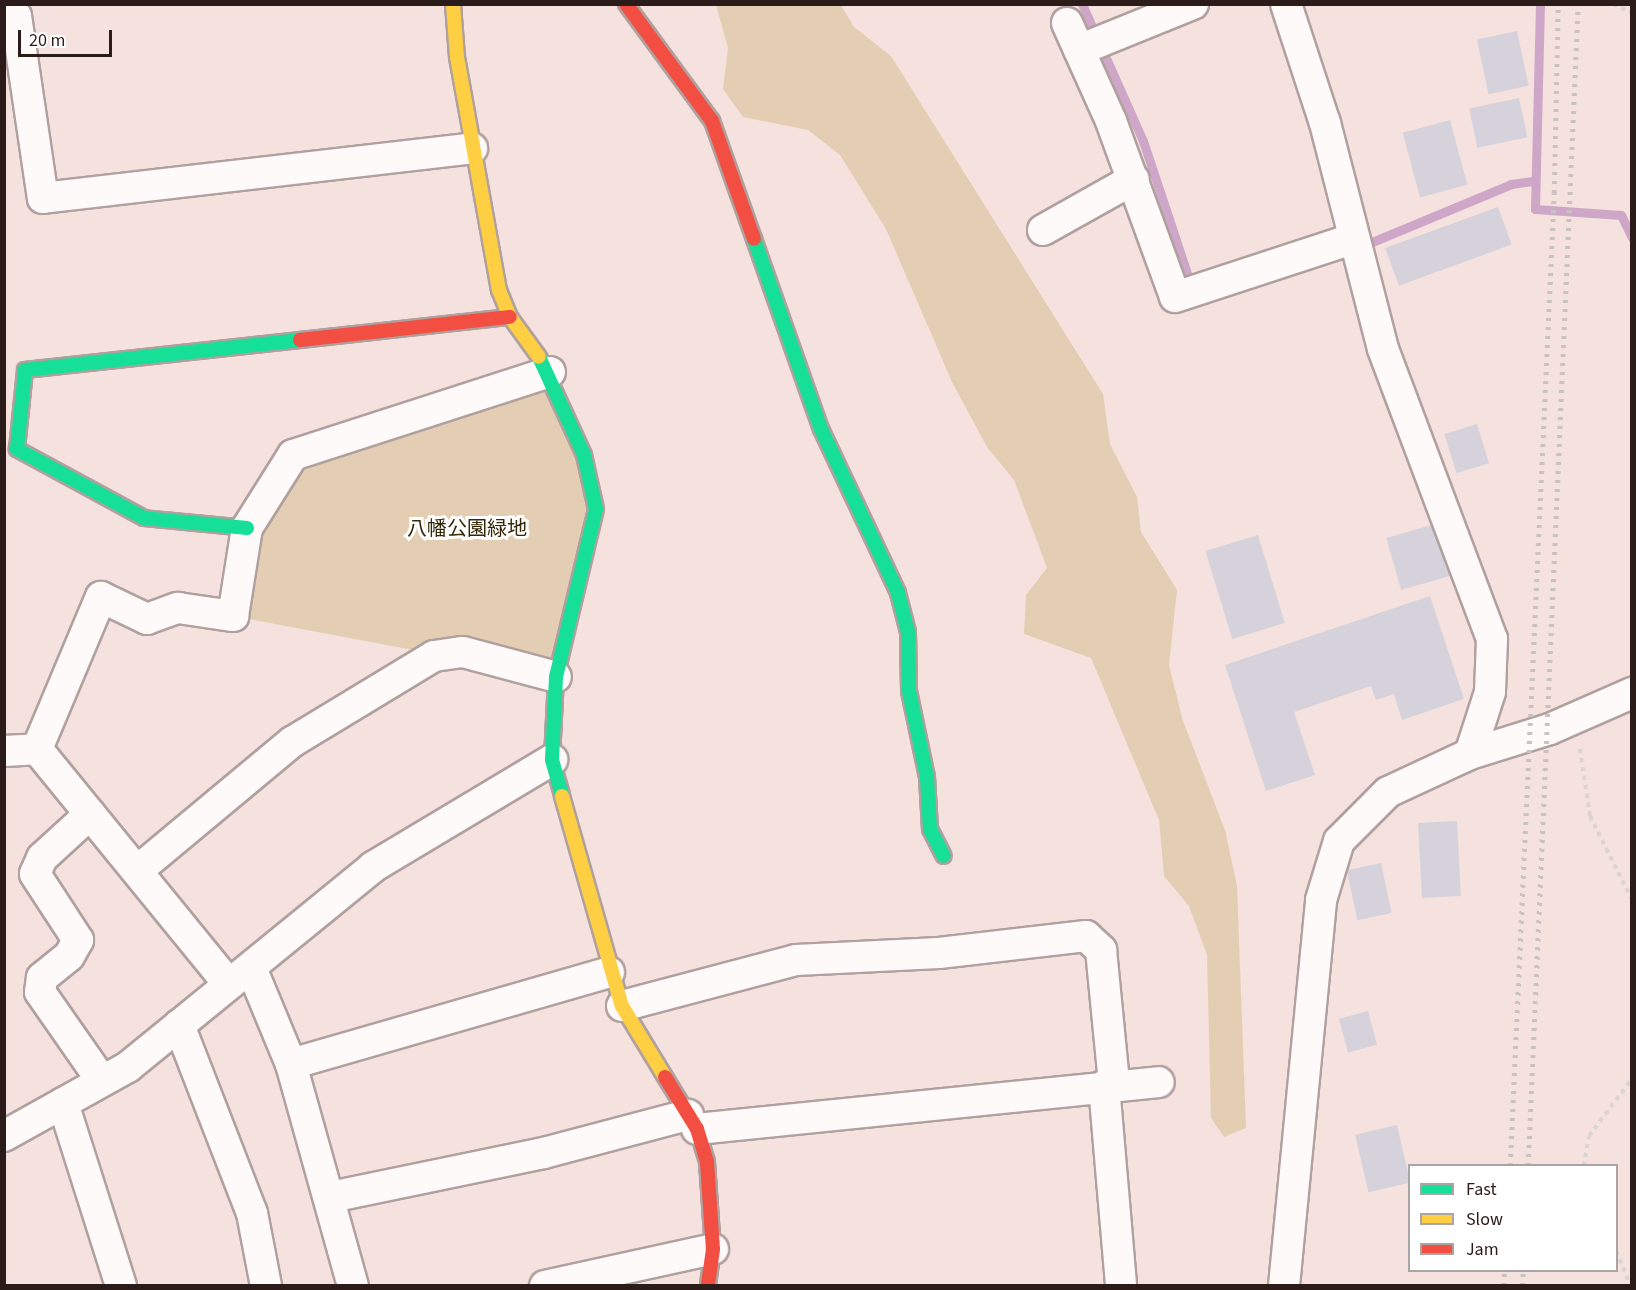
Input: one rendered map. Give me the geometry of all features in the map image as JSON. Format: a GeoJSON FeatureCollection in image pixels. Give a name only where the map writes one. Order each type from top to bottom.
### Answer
{"type":"FeatureCollection","features":[{"type":"Feature","properties":{"kind":"street"},"geometry":{"type":"LineString","coordinates":[[453,4],[472,148],[491,258],[510,317],[550,372],[584,455],[596,509],[556,677],[552,760],[609,972],[622,1006],[692,1122],[709,1179],[713,1249],[708,1286]]}},
{"type":"Feature","properties":{"kind":"street"},"geometry":{"type":"LineString","coordinates":[[626,4],[712,121],[821,429],[898,593],[908,632],[909,691],[927,777],[930,829],[944,856]]}},
{"type":"Feature","properties":{"kind":"street"},"geometry":{"type":"LineString","coordinates":[[1079,50],[1193,4]]}},
{"type":"Feature","properties":{"kind":"street"},"geometry":{"type":"LineString","coordinates":[[1286,4],[1324,123],[1352,239],[1383,349],[1492,639],[1491,692],[1470,754]]}},
{"type":"Feature","properties":{"kind":"street"},"geometry":{"type":"LineString","coordinates":[[4,18],[15,16],[43,198],[472,148]]}},
{"type":"Feature","properties":{"kind":"street"},"geometry":{"type":"LineString","coordinates":[[1068,23],[1134,179],[1175,297],[1352,239]]}},
{"type":"Feature","properties":{"kind":"street"},"geometry":{"type":"LineString","coordinates":[[1043,230],[1134,179]]}},
{"type":"Feature","properties":{"kind":"street"},"geometry":{"type":"LineString","coordinates":[[247,528],[144,518],[17,449],[25,370],[510,317]]}},
{"type":"Feature","properties":{"kind":"street"},"geometry":{"type":"LineString","coordinates":[[37,749],[100,597],[147,619],[178,608],[233,616],[247,528],[293,455],[550,372]]}},
{"type":"Feature","properties":{"kind":"street"},"geometry":{"type":"LineString","coordinates":[[137,871],[292,742],[434,656],[464,652],[556,677]]}},
{"type":"Feature","properties":{"kind":"street"},"geometry":{"type":"LineString","coordinates":[[1284,1286],[1328,867],[1339,841],[1367,809],[1388,792],[1470,754],[1578,716],[1632,693]]}},
{"type":"Feature","properties":{"kind":"street"},"geometry":{"type":"LineString","coordinates":[[4,751],[37,749]]}},
{"type":"Feature","properties":{"kind":"street"},"geometry":{"type":"LineString","coordinates":[[37,749],[137,871],[241,977],[291,1064],[331,1197],[353,1286]]}},
{"type":"Feature","properties":{"kind":"street"},"geometry":{"type":"LineString","coordinates":[[4,1136],[102,1081],[179,1025],[241,977],[373,867],[552,760]]}},
{"type":"Feature","properties":{"kind":"street"},"geometry":{"type":"LineString","coordinates":[[90,814],[42,858],[34,874],[78,940],[69,956],[42,978],[40,992],[102,1081]]}},
{"type":"Feature","properties":{"kind":"street"},"geometry":{"type":"LineString","coordinates":[[622,1006],[796,960],[939,953],[1086,936],[1101,950],[1121,1286]]}},
{"type":"Feature","properties":{"kind":"street"},"geometry":{"type":"LineString","coordinates":[[291,1064],[609,972]]}},
{"type":"Feature","properties":{"kind":"street"},"geometry":{"type":"LineString","coordinates":[[179,1025],[252,1213],[266,1286]]}},
{"type":"Feature","properties":{"kind":"street"},"geometry":{"type":"LineString","coordinates":[[331,1197],[692,1122],[1109,1084],[1159,1082]]}},
{"type":"Feature","properties":{"kind":"street"},"geometry":{"type":"LineString","coordinates":[[63,1103],[121,1286]]}},
{"type":"Feature","properties":{"kind":"street"},"geometry":{"type":"LineString","coordinates":[[545,1286],[713,1249]]}},
{"type":"Feature","properties":{"kind":"path"},"geometry":{"type":"LineString","coordinates":[[1613,4],[1632,13]]}},
{"type":"Feature","properties":{"kind":"path"},"geometry":{"type":"LineString","coordinates":[[1578,716],[1582,785],[1590,816],[1632,900]]}},
{"type":"Feature","properties":{"kind":"path"},"geometry":{"type":"LineString","coordinates":[[1584,1164],[1589,1136],[1632,1079]]}},
{"type":"Feature","properties":{"kind":"path"},"geometry":{"type":"LineString","coordinates":[[1618,1254],[1631,1286]]}},
{"type":"Feature","properties":{"kind":"green space"},"geometry":{"type":"Polygon","coordinates":[[[716,5],[841,5],[854,27],[891,56],[1103,394],[1110,444],[1137,497],[1141,532],[1177,590],[1169,665],[1183,721],[1225,830],[1237,886],[1246,1128],[1224,1137],[1211,1118],[1207,955],[1189,906],[1164,876],[1159,820],[1091,658],[1024,634],[1026,595],[1047,568],[1014,480],[987,447],[952,382],[886,229],[840,155],[808,130],[743,117],[723,89],[728,48],[716,5]]]}},
{"type":"Feature","properties":{"kind":"green space","name":"八幡公園緑地"},"geometry":{"type":"Polygon","coordinates":[[[550,372],[591,481],[556,677],[233,616],[247,528],[293,455],[550,372]]]}},
{"type":"Feature","properties":{"kind":"building"},"geometry":{"type":"Polygon","coordinates":[[[1517,31],[1529,86],[1489,94],[1477,40],[1517,31]]]}},
{"type":"Feature","properties":{"kind":"building"},"geometry":{"type":"Polygon","coordinates":[[[1519,98],[1527,137],[1477,148],[1469,109],[1519,98]]]}},
{"type":"Feature","properties":{"kind":"building"},"geometry":{"type":"Polygon","coordinates":[[[1450,120],[1467,185],[1420,197],[1403,133],[1450,120]]]}},
{"type":"Feature","properties":{"kind":"building"},"geometry":{"type":"Polygon","coordinates":[[[1498,207],[1512,245],[1399,286],[1385,248],[1498,207]]]}},
{"type":"Feature","properties":{"kind":"building"},"geometry":{"type":"Polygon","coordinates":[[[1477,424],[1489,463],[1456,473],[1444,434],[1477,424]]]}},
{"type":"Feature","properties":{"kind":"building"},"geometry":{"type":"Polygon","coordinates":[[[1442,522],[1457,574],[1401,590],[1386,538],[1442,522]]]}},
{"type":"Feature","properties":{"kind":"building"},"geometry":{"type":"Polygon","coordinates":[[[1258,535],[1285,623],[1232,639],[1205,551],[1258,535]]]}},
{"type":"Feature","properties":{"kind":"building"},"geometry":{"type":"Polygon","coordinates":[[[1430,596],[1464,699],[1402,720],[1394,694],[1376,700],[1371,686],[1294,712],[1315,775],[1266,791],[1225,665],[1430,596]]]}},
{"type":"Feature","properties":{"kind":"building"},"geometry":{"type":"Polygon","coordinates":[[[1457,821],[1461,896],[1422,898],[1418,823],[1457,821]]]}},
{"type":"Feature","properties":{"kind":"building"},"geometry":{"type":"Polygon","coordinates":[[[1381,863],[1392,913],[1357,920],[1347,870],[1381,863]]]}},
{"type":"Feature","properties":{"kind":"building"},"geometry":{"type":"Polygon","coordinates":[[[1368,1011],[1377,1045],[1348,1053],[1339,1019],[1368,1011]]]}},
{"type":"Feature","properties":{"kind":"building"},"geometry":{"type":"Polygon","coordinates":[[[1397,1125],[1408,1173],[1408,1183],[1368,1192],[1355,1135],[1397,1125]]]}},
{"type":"Feature","properties":{"kind":"waterway"},"geometry":{"type":"LineString","coordinates":[[1082,4],[1143,141],[1192,288]]}},
{"type":"Feature","properties":{"kind":"waterway"},"geometry":{"type":"LineString","coordinates":[[1540,4],[1535,209],[1621,215],[1632,238]]}},
{"type":"Feature","properties":{"kind":"waterway"},"geometry":{"type":"LineString","coordinates":[[1360,247],[1511,184],[1533,181]]}},
{"type":"Feature","properties":{"kind":"railway"},"geometry":{"type":"LineString","coordinates":[[1510,1164],[1554,193],[1558,4]]}},
{"type":"Feature","properties":{"kind":"railway"},"geometry":{"type":"LineString","coordinates":[[1528,1164],[1578,4]]}},
{"type":"Feature","properties":{"kind":"railway"},"geometry":{"type":"LineString","coordinates":[[1504,1272],[1504,1286]]}},
{"type":"Feature","properties":{"kind":"railway"},"geometry":{"type":"LineString","coordinates":[[1522,1286],[1523,1272]]}},
{"type":"Feature","properties":{"kind":"traffic: fast"},"geometry":{"type":"LineString","coordinates":[[754,239],[821,429],[898,593],[908,632],[909,691],[927,777],[930,829],[944,856]]}},
{"type":"Feature","properties":{"kind":"traffic: fast"},"geometry":{"type":"LineString","coordinates":[[247,528],[144,518],[17,449],[25,370],[300,340]]}},
{"type":"Feature","properties":{"kind":"traffic: fast"},"geometry":{"type":"LineString","coordinates":[[539,357],[584,455],[596,509],[556,677],[552,760],[562,796]]}},
{"type":"Feature","properties":{"kind":"traffic: slow"},"geometry":{"type":"LineString","coordinates":[[453,4],[457,57],[499,290],[510,317],[539,357]]}},
{"type":"Feature","properties":{"kind":"traffic: slow"},"geometry":{"type":"LineString","coordinates":[[562,796],[622,1006],[665,1077]]}},
{"type":"Feature","properties":{"kind":"traffic: jam"},"geometry":{"type":"LineString","coordinates":[[626,4],[712,121],[754,239]]}},
{"type":"Feature","properties":{"kind":"traffic: jam"},"geometry":{"type":"LineString","coordinates":[[300,340],[510,317]]}},
{"type":"Feature","properties":{"kind":"traffic: jam"},"geometry":{"type":"LineString","coordinates":[[665,1077],[697,1129],[707,1162],[713,1249],[708,1286]]}}]}
